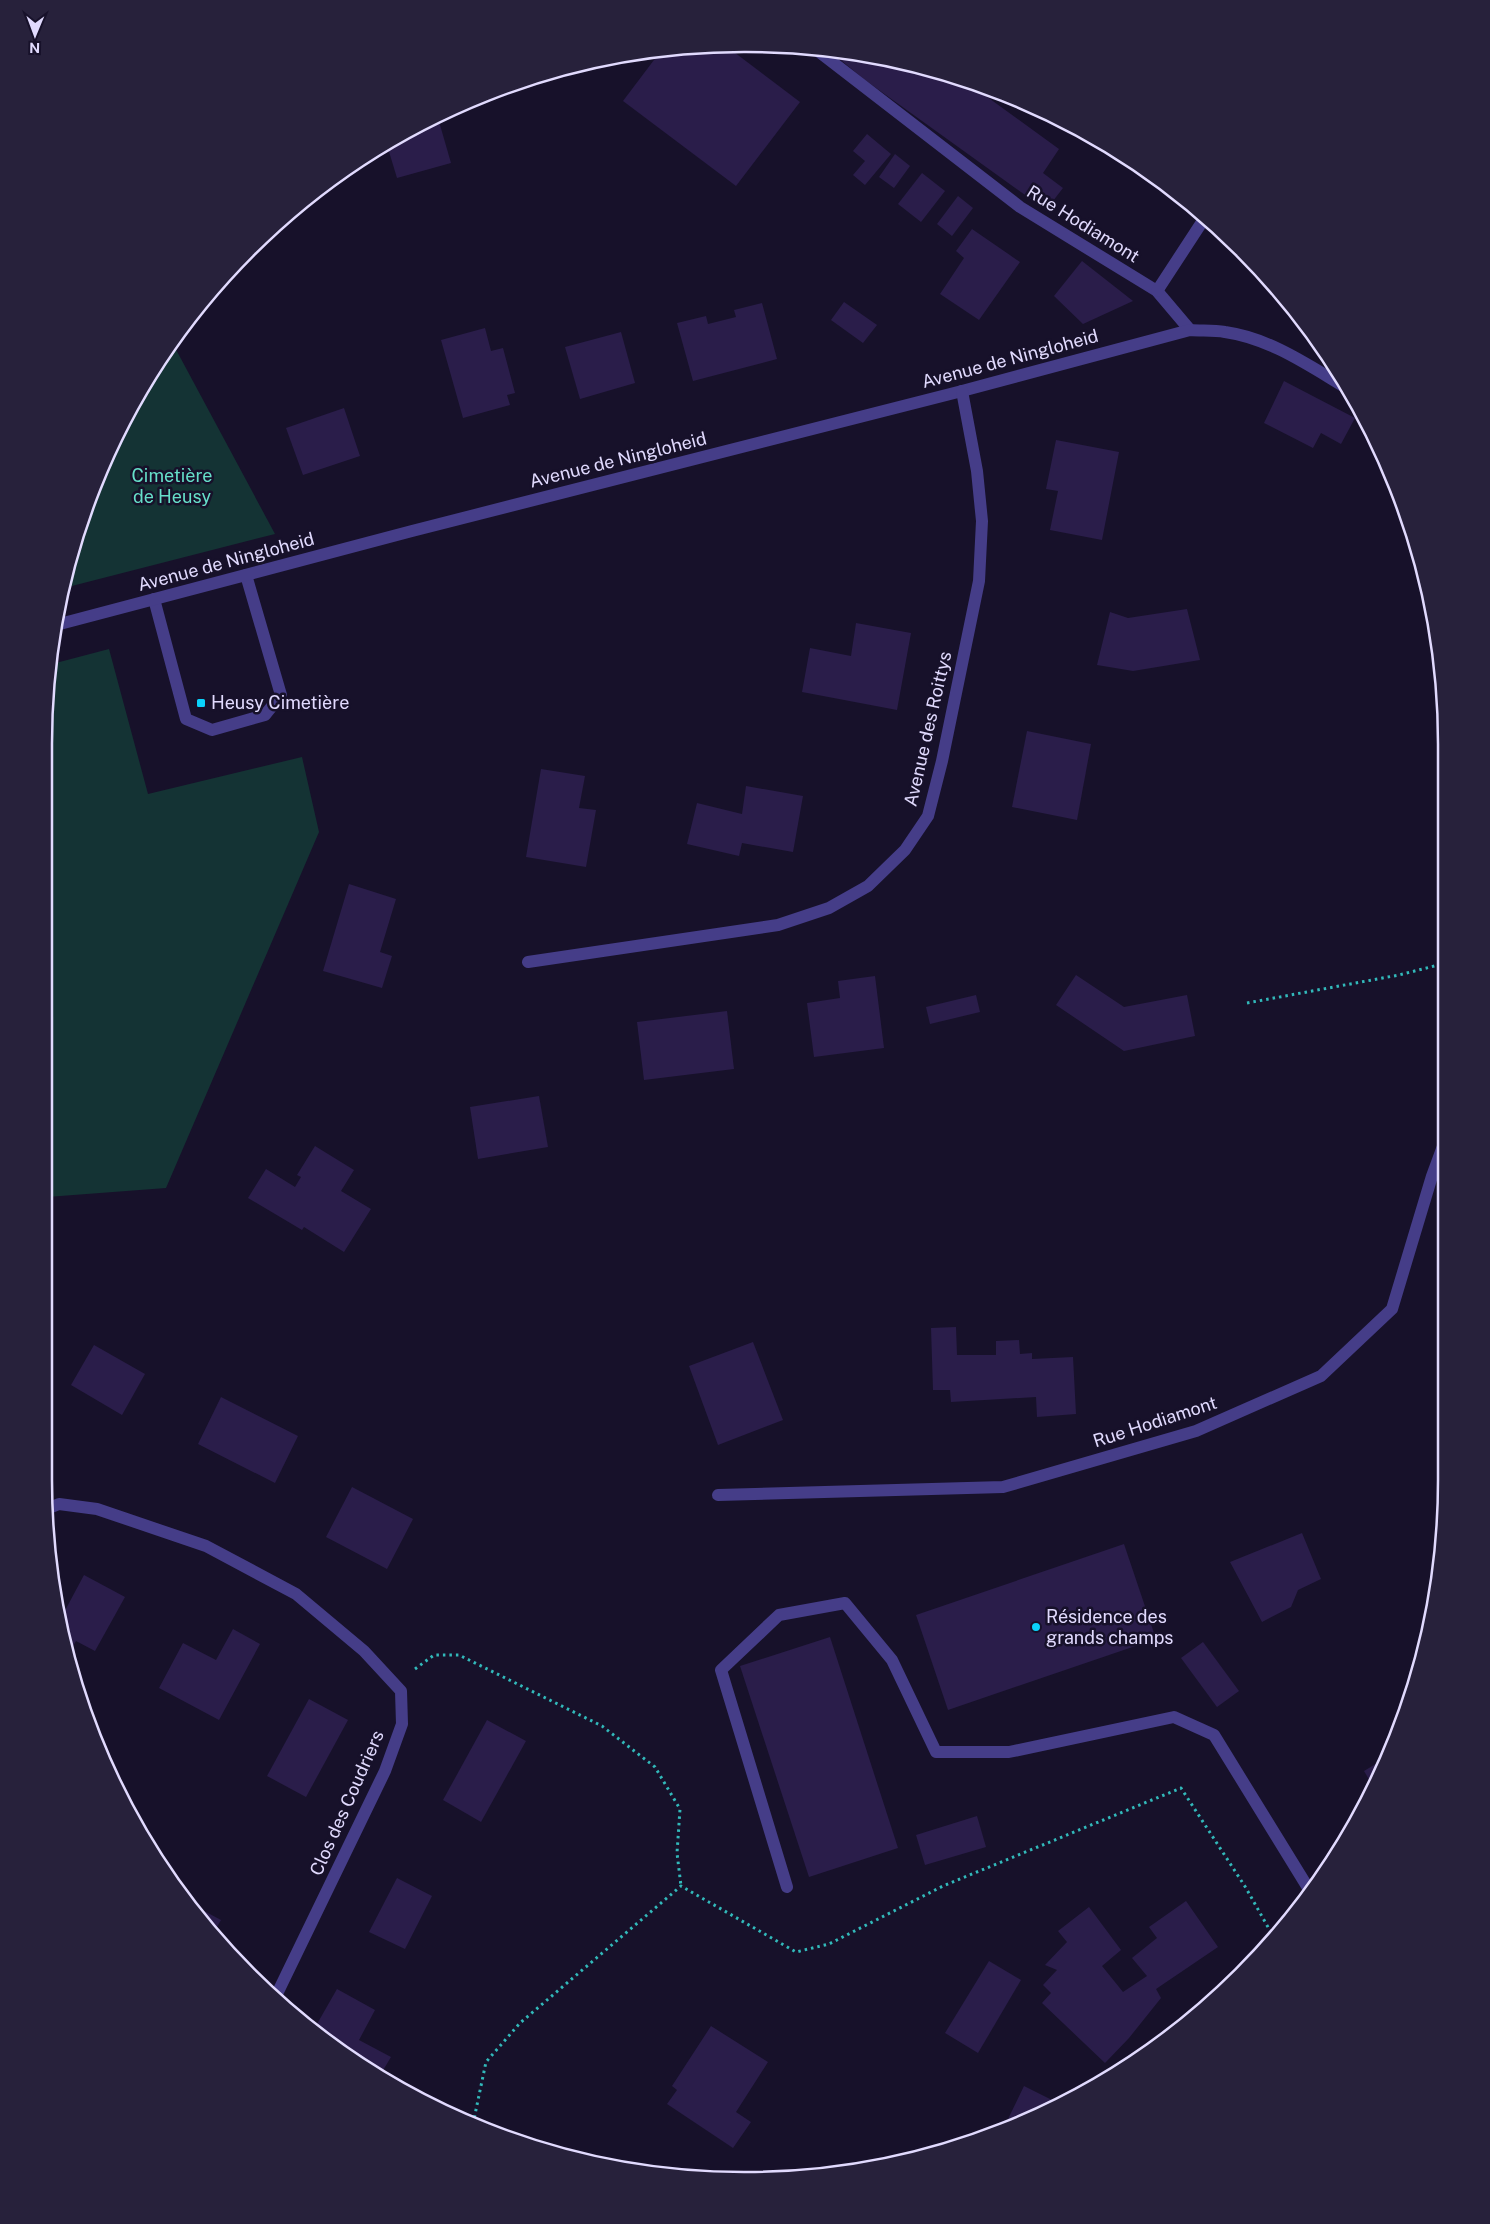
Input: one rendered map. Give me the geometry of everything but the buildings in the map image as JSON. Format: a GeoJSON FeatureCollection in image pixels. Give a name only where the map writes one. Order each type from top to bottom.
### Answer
{"type":"FeatureCollection","features":[{"type":"Feature","properties":{"kind":"street","name":"Rue Hodiamont"},"geometry":{"type":"LineString","coordinates":[[826,57],[1020,207],[1157,291],[1190,330]]}},
{"type":"Feature","properties":{"kind":"street"},"geometry":{"type":"LineString","coordinates":[[1157,291],[1201,223]]}},
{"type":"Feature","properties":{"kind":"street"},"geometry":{"type":"LineString","coordinates":[[1190,330],[1226,332],[1260,341],[1302,361],[1333,380]]}},
{"type":"Feature","properties":{"kind":"street","name":"Avenue de Ningloheid"},"geometry":{"type":"LineString","coordinates":[[64,623],[246,574],[962,391],[1190,330]]}},
{"type":"Feature","properties":{"kind":"street","name":"Avenue des Roittys"},"geometry":{"type":"LineString","coordinates":[[528,962],[778,925],[829,908],[868,886],[905,850],[928,816],[942,761],[979,581],[982,520],[978,479],[962,391]]}},
{"type":"Feature","properties":{"kind":"street"},"geometry":{"type":"LineString","coordinates":[[154,599],[186,719],[212,730],[265,715],[281,696],[246,574]]}},
{"type":"Feature","properties":{"kind":"street","name":"Rue Hodiamont"},"geometry":{"type":"LineString","coordinates":[[718,1494],[1003,1487],[1196,1431],[1321,1376],[1392,1309],[1438,1160]]}},
{"type":"Feature","properties":{"kind":"street","name":"Clos des Coudriers"},"geometry":{"type":"LineString","coordinates":[[53,1506],[59,1504],[96,1509],[206,1546],[296,1594],[364,1651],[401,1691],[402,1724],[385,1771],[278,1991]]}},
{"type":"Feature","properties":{"kind":"street"},"geometry":{"type":"LineString","coordinates":[[787,1887],[721,1670],[779,1615],[845,1603],[892,1660],[936,1752],[1009,1752],[1174,1717],[1214,1735],[1306,1884]]}},
{"type":"Feature","properties":{"kind":"path"},"geometry":{"type":"LineString","coordinates":[[1247,1004],[1438,965]]}},
{"type":"Feature","properties":{"kind":"path"},"geometry":{"type":"LineString","coordinates":[[395,1685],[434,1655],[459,1655],[602,1726],[655,1767],[680,1809],[677,1853],[681,1886]]}},
{"type":"Feature","properties":{"kind":"path"},"geometry":{"type":"LineString","coordinates":[[681,1886],[796,1952],[829,1944],[943,1886],[1181,1788],[1246,1888],[1270,1931]]}},
{"type":"Feature","properties":{"kind":"path"},"geometry":{"type":"LineString","coordinates":[[475,2116],[486,2062],[520,2023],[681,1886]]}},
{"type":"Feature","properties":{"kind":"green space","name":"Cimetière de Heusy"},"geometry":{"type":"Polygon","coordinates":[[[176,350],[275,534],[71,586],[89,522],[105,480],[145,399],[176,350]]]}},
{"type":"Feature","properties":{"kind":"green space"},"geometry":{"type":"Polygon","coordinates":[[[109,649],[148,794],[302,757],[319,832],[166,1188],[52,1197],[52,745],[57,663],[109,649]]]}},
{"type":"Feature","properties":{"kind":"place","name":"Heusy Cimetière"},"geometry":{"type":"Point","coordinates":[201,703]}},
{"type":"Feature","properties":{"kind":"place","name":"Résidence des grands champs"},"geometry":{"type":"Point","coordinates":[1036,1627]}}]}
